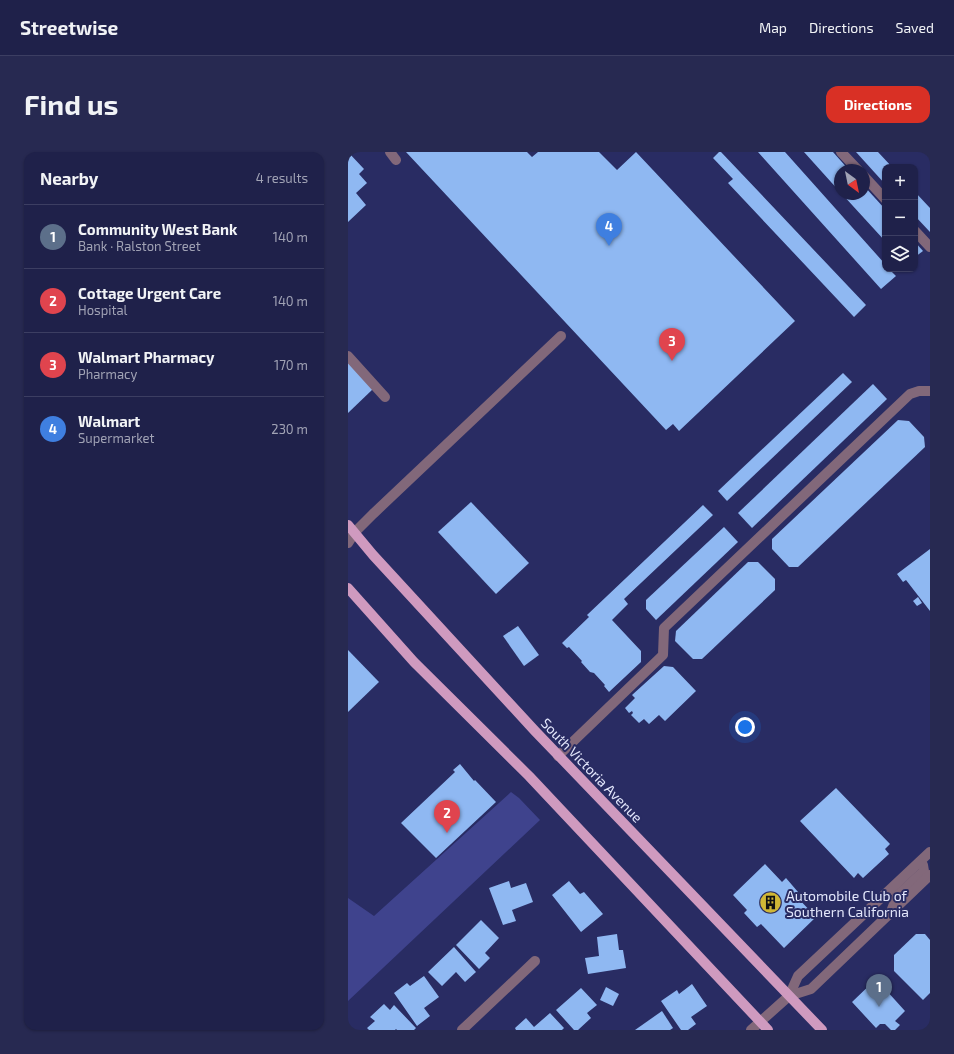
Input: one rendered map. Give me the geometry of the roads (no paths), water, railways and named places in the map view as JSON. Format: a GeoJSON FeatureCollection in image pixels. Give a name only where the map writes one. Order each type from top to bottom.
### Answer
{"type":"FeatureCollection","features":[{"type":"Feature","properties":{"kind":"main road","name":"South Victoria Avenue"},"geometry":{"type":"LineString","coordinates":[[348,524],[352,534],[558,756],[822,1030]]}},
{"type":"Feature","properties":{"kind":"main road"},"geometry":{"type":"LineString","coordinates":[[348,588],[414,662],[529,776],[768,1030]]}},
{"type":"Feature","properties":{"kind":"street"},"geometry":{"type":"LineString","coordinates":[[841,152],[852,164]]}},
{"type":"Feature","properties":{"kind":"street"},"geometry":{"type":"LineString","coordinates":[[870,183],[882,196]]}},
{"type":"Feature","properties":{"kind":"street"},"geometry":{"type":"LineString","coordinates":[[918,234],[930,247]]}},
{"type":"Feature","properties":{"kind":"street"},"geometry":{"type":"LineString","coordinates":[[348,543],[352,534],[561,336]]}},
{"type":"Feature","properties":{"kind":"street"},"geometry":{"type":"LineString","coordinates":[[348,356],[386,397]]}},
{"type":"Feature","properties":{"kind":"street"},"geometry":{"type":"LineString","coordinates":[[558,756],[663,655],[664,628],[910,394],[919,391],[930,391]]}},
{"type":"Feature","properties":{"kind":"street"},"geometry":{"type":"LineString","coordinates":[[789,996],[798,976],[930,852]]}},
{"type":"Feature","properties":{"kind":"street"},"geometry":{"type":"LineString","coordinates":[[891,913],[898,896],[924,871],[923,865],[920,862]]}},
{"type":"Feature","properties":{"kind":"street"},"geometry":{"type":"LineString","coordinates":[[751,1030],[789,996],[811,988],[930,875]]}},
{"type":"Feature","properties":{"kind":"street"},"geometry":{"type":"LineString","coordinates":[[462,1030],[535,961]]}},
{"type":"Feature","properties":{"kind":"place","name":"Walmart"},"geometry":{"type":"Point","coordinates":[609,246]}},
{"type":"Feature","properties":{"kind":"place","name":"Walmart Pharmacy"},"geometry":{"type":"Point","coordinates":[672,361]}},
{"type":"Feature","properties":{"kind":"place","name":"Cottage Urgent Care"},"geometry":{"type":"Point","coordinates":[447,833]}},
{"type":"Feature","properties":{"kind":"place","name":"Automobile Club of Southern California"},"geometry":{"type":"Point","coordinates":[771,903]}},
{"type":"Feature","properties":{"kind":"place","name":"Community West Bank"},"geometry":{"type":"Point","coordinates":[879,1007]}}]}
